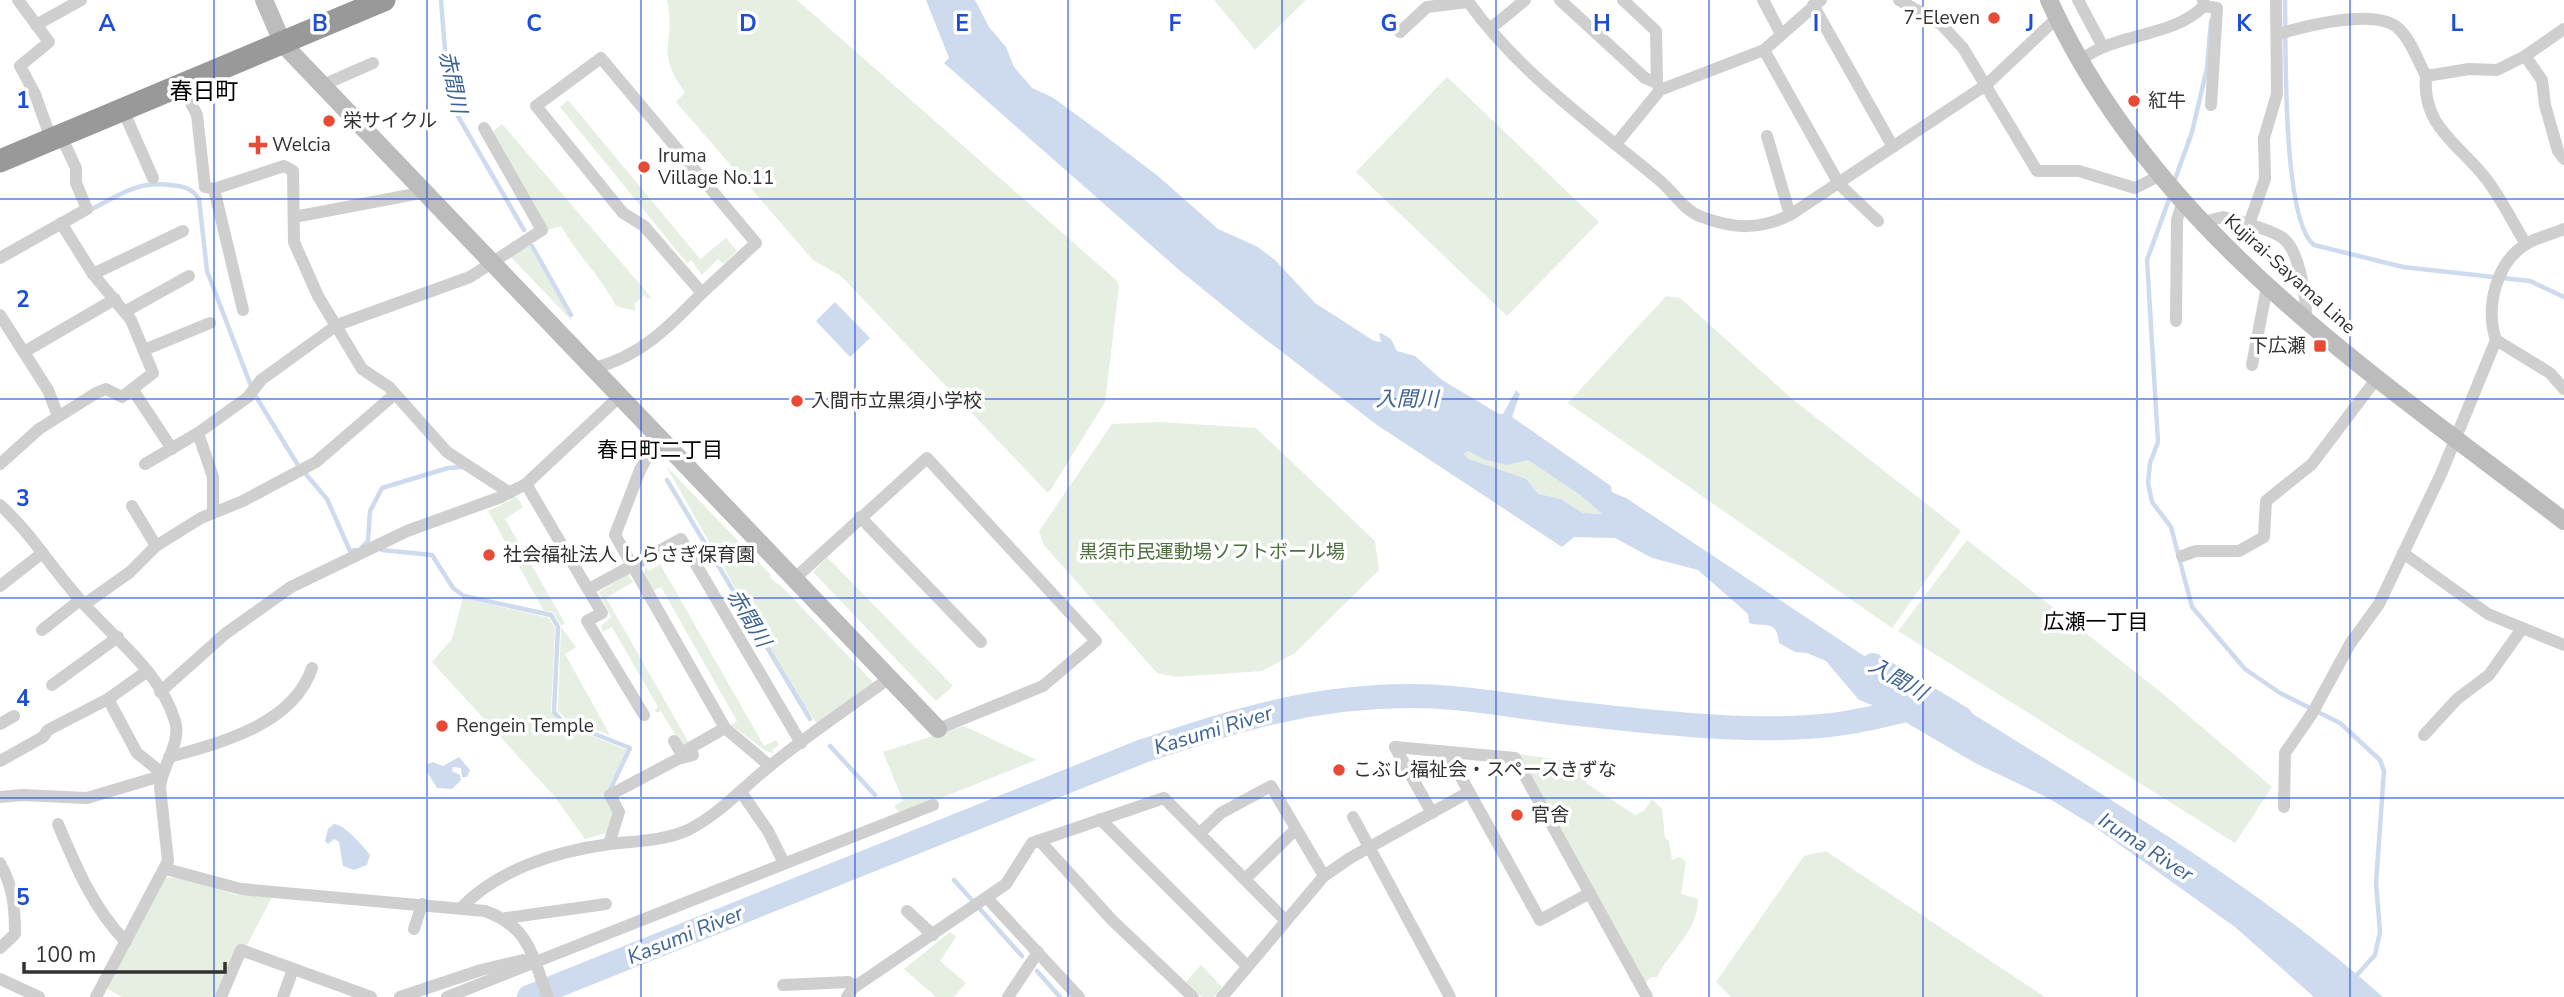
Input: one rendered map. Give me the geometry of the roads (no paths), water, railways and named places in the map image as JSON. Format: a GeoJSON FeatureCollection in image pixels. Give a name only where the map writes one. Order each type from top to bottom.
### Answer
{"type":"FeatureCollection","features":[{"type":"Feature","properties":{"kind":"highway"},"geometry":{"type":"LineString","coordinates":[[0,161],[384,0]]}},
{"type":"Feature","properties":{"kind":"street"},"geometry":{"type":"LineString","coordinates":[[36,25],[81,0]]}},
{"type":"Feature","properties":{"kind":"street"},"geometry":{"type":"LineString","coordinates":[[264,0],[283,44],[794,579],[891,677],[937,729],[1043,686],[1096,641],[927,458],[794,579]]}},
{"type":"Feature","properties":{"kind":"street"},"geometry":{"type":"LineString","coordinates":[[1491,28],[1525,0]]}},
{"type":"Feature","properties":{"kind":"street"},"geometry":{"type":"LineString","coordinates":[[1560,0],[1645,78],[1658,86]]}},
{"type":"Feature","properties":{"kind":"street"},"geometry":{"type":"LineString","coordinates":[[1622,0],[1656,31],[1658,86]]}},
{"type":"Feature","properties":{"kind":"street"},"geometry":{"type":"LineString","coordinates":[[1763,0],[1781,34]]}},
{"type":"Feature","properties":{"kind":"street"},"geometry":{"type":"LineString","coordinates":[[1899,0],[1941,24],[1963,48],[2037,171],[2080,171],[2135,188],[2164,178]]}},
{"type":"Feature","properties":{"kind":"street","name":"Kujirai-Sayama Line"},"geometry":{"type":"LineString","coordinates":[[2049,0],[2081,60],[2164,178],[2267,288],[2377,378],[2564,521]]}},
{"type":"Feature","properties":{"kind":"street"},"geometry":{"type":"LineString","coordinates":[[2078,0],[2102,45]]}},
{"type":"Feature","properties":{"kind":"street"},"geometry":{"type":"LineString","coordinates":[[2249,224],[2265,179],[2264,138],[2277,94],[2285,32],[2276,0]]}},
{"type":"Feature","properties":{"kind":"street"},"geometry":{"type":"LineString","coordinates":[[0,258],[87,209],[76,183],[76,168],[56,138],[20,66],[49,42],[20,1]]}},
{"type":"Feature","properties":{"kind":"street"},"geometry":{"type":"LineString","coordinates":[[1400,32],[1427,7],[1468,1],[1519,60],[1701,217],[1759,228],[1790,215],[1986,85],[2057,18]]}},
{"type":"Feature","properties":{"kind":"street"},"geometry":{"type":"LineString","coordinates":[[1616,144],[1658,86],[1764,50],[1817,2],[1893,147]]}},
{"type":"Feature","properties":{"kind":"street"},"geometry":{"type":"LineString","coordinates":[[2081,60],[2102,45],[2181,22],[2208,5]]}},
{"type":"Feature","properties":{"kind":"street"},"geometry":{"type":"LineString","coordinates":[[2208,5],[2211,105]]}},
{"type":"Feature","properties":{"kind":"street"},"geometry":{"type":"LineString","coordinates":[[2285,32],[2352,19],[2388,21],[2400,30],[2426,76],[2424,93],[2435,124],[2485,176],[2526,244]]}},
{"type":"Feature","properties":{"kind":"street"},"geometry":{"type":"LineString","coordinates":[[2426,76],[2469,69],[2497,70],[2525,56],[2552,35],[2564,30]]}},
{"type":"Feature","properties":{"kind":"street"},"geometry":{"type":"LineString","coordinates":[[1764,50],[1839,184],[1878,221]]}},
{"type":"Feature","properties":{"kind":"street"},"geometry":{"type":"LineString","coordinates":[[2525,56],[2542,79],[2545,105],[2558,151],[2564,159]]}},
{"type":"Feature","properties":{"kind":"street"},"geometry":{"type":"LineString","coordinates":[[594,368],[614,363],[664,332],[756,243],[601,58],[536,106],[623,213],[644,226],[702,293]]}},
{"type":"Feature","properties":{"kind":"street"},"geometry":{"type":"LineString","coordinates":[[323,85],[373,64]]}},
{"type":"Feature","properties":{"kind":"street"},"geometry":{"type":"LineString","coordinates":[[182,85],[197,115],[205,187],[214,189],[284,166],[293,171],[295,242],[318,296],[362,369],[395,394],[446,452],[510,493]]}},
{"type":"Feature","properties":{"kind":"street"},"geometry":{"type":"LineString","coordinates":[[123,110],[153,178]]}},
{"type":"Feature","properties":{"kind":"street"},"geometry":{"type":"LineString","coordinates":[[145,464],[198,433],[337,325],[446,289],[494,264],[542,230],[484,128]]}},
{"type":"Feature","properties":{"kind":"street"},"geometry":{"type":"LineString","coordinates":[[1767,136],[1790,215]]}},
{"type":"Feature","properties":{"kind":"street"},"geometry":{"type":"LineString","coordinates":[[214,189],[243,310]]}},
{"type":"Feature","properties":{"kind":"street"},"geometry":{"type":"LineString","coordinates":[[294,217],[426,192]]}},
{"type":"Feature","properties":{"kind":"street"},"geometry":{"type":"LineString","coordinates":[[2176,321],[2177,220],[2181,199]]}},
{"type":"Feature","properties":{"kind":"street"},"geometry":{"type":"LineString","coordinates":[[2203,222],[2223,217],[2284,238],[2292,250],[2307,301],[2306,322]]}},
{"type":"Feature","properties":{"kind":"street"},"geometry":{"type":"LineString","coordinates":[[0,464],[58,416],[106,389],[119,398],[153,373],[126,312],[93,274],[61,223]]}},
{"type":"Feature","properties":{"kind":"street"},"geometry":{"type":"LineString","coordinates":[[2284,807],[2285,753],[2314,710],[2350,644],[2379,604],[2441,474],[2496,340],[2491,323],[2498,276],[2526,244],[2564,229]]}},
{"type":"Feature","properties":{"kind":"street"},"geometry":{"type":"LineString","coordinates":[[93,274],[183,231]]}},
{"type":"Feature","properties":{"kind":"street"},"geometry":{"type":"LineString","coordinates":[[126,312],[189,276]]}},
{"type":"Feature","properties":{"kind":"street"},"geometry":{"type":"LineString","coordinates":[[2252,365],[2267,288]]}},
{"type":"Feature","properties":{"kind":"street"},"geometry":{"type":"LineString","coordinates":[[24,352],[115,299]]}},
{"type":"Feature","properties":{"kind":"street"},"geometry":{"type":"LineString","coordinates":[[0,315],[48,390],[58,416]]}},
{"type":"Feature","properties":{"kind":"street"},"geometry":{"type":"LineString","coordinates":[[145,350],[210,323]]}},
{"type":"Feature","properties":{"kind":"street"},"geometry":{"type":"LineString","coordinates":[[2496,340],[2550,373],[2564,389]]}},
{"type":"Feature","properties":{"kind":"street"},"geometry":{"type":"LineString","coordinates":[[2182,556],[2196,551],[2239,551],[2264,537],[2266,501],[2312,464],[2377,378]]}},
{"type":"Feature","properties":{"kind":"street"},"geometry":{"type":"LineString","coordinates":[[133,390],[172,449]]}},
{"type":"Feature","properties":{"kind":"street"},"geometry":{"type":"LineString","coordinates":[[42,630],[130,572],[156,546],[213,511],[243,502],[316,462],[395,394]]}},
{"type":"Feature","properties":{"kind":"street"},"geometry":{"type":"LineString","coordinates":[[160,692],[193,666],[217,640],[291,587],[407,531],[510,493],[526,484],[620,396]]}},
{"type":"Feature","properties":{"kind":"street"},"geometry":{"type":"LineString","coordinates":[[198,433],[214,477],[213,511]]}},
{"type":"Feature","properties":{"kind":"street"},"geometry":{"type":"LineString","coordinates":[[659,436],[640,470],[615,535],[725,728],[770,766]]}},
{"type":"Feature","properties":{"kind":"street"},"geometry":{"type":"LineString","coordinates":[[526,484],[602,613],[587,621],[644,715]]}},
{"type":"Feature","properties":{"kind":"street"},"geometry":{"type":"LineString","coordinates":[[0,505],[14,517],[41,554],[146,672],[176,722],[169,757],[162,774],[166,869],[96,997]]}},
{"type":"Feature","properties":{"kind":"street"},"geometry":{"type":"LineString","coordinates":[[132,506],[156,546]]}},
{"type":"Feature","properties":{"kind":"street"},"geometry":{"type":"LineString","coordinates":[[860,517],[981,642]]}},
{"type":"Feature","properties":{"kind":"street"},"geometry":{"type":"LineString","coordinates":[[589,589],[681,539],[802,743]]}},
{"type":"Feature","properties":{"kind":"street"},"geometry":{"type":"LineString","coordinates":[[2403,553],[2488,614],[2521,630],[2564,645]]}},
{"type":"Feature","properties":{"kind":"street"},"geometry":{"type":"LineString","coordinates":[[0,586],[41,554]]}},
{"type":"Feature","properties":{"kind":"street"},"geometry":{"type":"LineString","coordinates":[[2424,734],[2457,699],[2489,676],[2521,630]]}},
{"type":"Feature","properties":{"kind":"street"},"geometry":{"type":"LineString","coordinates":[[52,685],[118,638]]}},
{"type":"Feature","properties":{"kind":"street"},"geometry":{"type":"LineString","coordinates":[[169,757],[227,741],[256,726],[298,695],[312,668]]}},
{"type":"Feature","properties":{"kind":"street"},"geometry":{"type":"LineString","coordinates":[[0,761],[43,737],[48,730],[108,699],[146,672]]}},
{"type":"Feature","properties":{"kind":"street"},"geometry":{"type":"LineString","coordinates":[[461,908],[492,881],[574,850],[681,833],[709,818],[770,766],[891,677]]}},
{"type":"Feature","properties":{"kind":"street"},"geometry":{"type":"LineString","coordinates":[[108,699],[137,753],[162,774]]}},
{"type":"Feature","properties":{"kind":"street"},"geometry":{"type":"LineString","coordinates":[[0,724],[14,716]]}},
{"type":"Feature","properties":{"kind":"street"},"geometry":{"type":"LineString","coordinates":[[674,741],[681,752],[725,728]]}},
{"type":"Feature","properties":{"kind":"street"},"geometry":{"type":"LineString","coordinates":[[1432,813],[1395,747],[1515,758],[1647,997]]}},
{"type":"Feature","properties":{"kind":"street"},"geometry":{"type":"LineString","coordinates":[[1447,752],[1540,920],[1590,892]]}},
{"type":"Feature","properties":{"kind":"street"},"geometry":{"type":"LineString","coordinates":[[609,844],[619,812],[610,795],[678,759],[693,755]]}},
{"type":"Feature","properties":{"kind":"street"},"geometry":{"type":"LineString","coordinates":[[0,797],[22,795],[87,798],[162,774]]}},
{"type":"Feature","properties":{"kind":"street"},"geometry":{"type":"LineString","coordinates":[[1200,833],[1221,813],[1271,786],[1324,876]]}},
{"type":"Feature","properties":{"kind":"street"},"geometry":{"type":"LineString","coordinates":[[741,792],[768,831],[784,863]]}},
{"type":"Feature","properties":{"kind":"street"},"geometry":{"type":"LineString","coordinates":[[1222,997],[1324,876],[1469,792]]}},
{"type":"Feature","properties":{"kind":"street"},"geometry":{"type":"LineString","coordinates":[[783,985],[849,982],[850,992],[1006,884],[1032,843],[1164,798],[1286,921]]}},
{"type":"Feature","properties":{"kind":"street"},"geometry":{"type":"LineString","coordinates":[[447,997],[534,960],[933,805]]}},
{"type":"Feature","properties":{"kind":"street"},"geometry":{"type":"LineString","coordinates":[[1353,817],[1450,997]]}},
{"type":"Feature","properties":{"kind":"street"},"geometry":{"type":"LineString","coordinates":[[1100,819],[1247,966]]}},
{"type":"Feature","properties":{"kind":"street"},"geometry":{"type":"LineString","coordinates":[[58,824],[81,879],[108,924],[126,942]]}},
{"type":"Feature","properties":{"kind":"street"},"geometry":{"type":"LineString","coordinates":[[1245,879],[1296,829]]}},
{"type":"Feature","properties":{"kind":"street"},"geometry":{"type":"LineString","coordinates":[[1039,840],[1112,920],[1193,997]]}},
{"type":"Feature","properties":{"kind":"street"},"geometry":{"type":"LineString","coordinates":[[0,863],[13,891],[15,910],[15,934],[0,948]]}},
{"type":"Feature","properties":{"kind":"street"},"geometry":{"type":"LineString","coordinates":[[166,869],[241,889],[461,908],[485,911],[506,918],[606,904]]}},
{"type":"Feature","properties":{"kind":"street"},"geometry":{"type":"LineString","coordinates":[[987,898],[1079,997]]}},
{"type":"Feature","properties":{"kind":"street"},"geometry":{"type":"LineString","coordinates":[[414,929],[422,904]]}},
{"type":"Feature","properties":{"kind":"street"},"geometry":{"type":"LineString","coordinates":[[907,911],[933,935]]}},
{"type":"Feature","properties":{"kind":"street"},"geometry":{"type":"LineString","coordinates":[[506,918],[524,937],[548,997]]}},
{"type":"Feature","properties":{"kind":"street"},"geometry":{"type":"LineString","coordinates":[[221,997],[241,950],[371,997]]}},
{"type":"Feature","properties":{"kind":"street"},"geometry":{"type":"LineString","coordinates":[[1015,994],[1038,952]]}},
{"type":"Feature","properties":{"kind":"street"},"geometry":{"type":"LineString","coordinates":[[400,997],[506,963],[534,960]]}},
{"type":"Feature","properties":{"kind":"street"},"geometry":{"type":"LineString","coordinates":[[283,997],[293,969]]}},
{"type":"Feature","properties":{"kind":"street"},"geometry":{"type":"LineString","coordinates":[[0,979],[39,997]]}},
{"type":"Feature","properties":{"kind":"water","name":"入間川"},"geometry":{"type":"Polygon","coordinates":[[[926,0],[975,0],[989,27],[1006,47],[1014,67],[1032,88],[1052,97],[1104,135],[1158,176],[1218,229],[1256,246],[1275,260],[1315,303],[1374,341],[1381,342],[1381,333],[1391,339],[1397,351],[1415,356],[1442,380],[1499,414],[1503,414],[1516,390],[1520,394],[1512,417],[1611,486],[1612,492],[1626,498],[1920,693],[1956,713],[1965,709],[2180,844],[2284,917],[2383,997],[2314,997],[2235,927],[2092,825],[2048,798],[1975,763],[1885,710],[1859,700],[1826,661],[1807,653],[1795,652],[1779,643],[1778,635],[1772,627],[1749,623],[1748,614],[1698,570],[1652,558],[1615,538],[1574,537],[1562,547],[1377,425],[1252,329],[1178,269],[944,63],[949,58],[926,0]],[[1468,451],[1463,454],[1469,459],[1526,479],[1538,494],[1561,499],[1583,513],[1602,514],[1580,495],[1528,460],[1507,465],[1485,460],[1468,451]]]}},
{"type":"Feature","properties":{"kind":"water"},"geometry":{"type":"Polygon","coordinates":[[[835,302],[870,338],[850,357],[816,321],[835,302]]]}},
{"type":"Feature","properties":{"kind":"water"},"geometry":{"type":"Polygon","coordinates":[[[459,757],[470,770],[467,777],[462,777],[461,768],[453,767],[452,771],[460,775],[461,780],[452,789],[437,788],[427,772],[428,764],[433,762],[443,766],[459,757]]]}},
{"type":"Feature","properties":{"kind":"water"},"geometry":{"type":"Polygon","coordinates":[[[334,824],[348,831],[367,851],[370,855],[367,865],[354,870],[343,866],[339,842],[334,839],[328,844],[325,841],[328,829],[334,824]]]}},
{"type":"Feature","properties":{"kind":"waterway","name":"赤間川"},"geometry":{"type":"LineString","coordinates":[[441,0],[447,76],[455,111],[524,230]]}},
{"type":"Feature","properties":{"kind":"waterway"},"geometry":{"type":"LineString","coordinates":[[2285,0],[2286,91],[2291,169],[2296,203],[2304,229],[2314,245],[2403,267],[2530,281],[2564,297]]}},
{"type":"Feature","properties":{"kind":"waterway"},"geometry":{"type":"LineString","coordinates":[[2174,182],[2192,132],[2207,68],[2211,21]]}},
{"type":"Feature","properties":{"kind":"waterway"},"geometry":{"type":"LineString","coordinates":[[92,209],[130,190],[148,185],[179,186],[196,195],[199,199],[207,271],[251,386]]}},
{"type":"Feature","properties":{"kind":"waterway"},"geometry":{"type":"LineString","coordinates":[[2171,194],[2147,260],[2158,442],[2150,463],[2148,483],[2152,502],[2171,527],[2192,607],[2245,669],[2280,693],[2340,723],[2380,760],[2384,771],[2376,883],[2380,932],[2375,955],[2355,977]]}},
{"type":"Feature","properties":{"kind":"waterway","name":"赤間川"},"geometry":{"type":"LineString","coordinates":[[532,246],[571,315]]}},
{"type":"Feature","properties":{"kind":"waterway"},"geometry":{"type":"LineString","coordinates":[[255,395],[299,467]]}},
{"type":"Feature","properties":{"kind":"waterway"},"geometry":{"type":"LineString","coordinates":[[362,547],[368,541],[370,511],[382,488],[448,468],[463,467]]}},
{"type":"Feature","properties":{"kind":"waterway"},"geometry":{"type":"LineString","coordinates":[[304,472],[327,499],[350,551],[355,550]]}},
{"type":"Feature","properties":{"kind":"waterway","name":"赤間川"},"geometry":{"type":"LineString","coordinates":[[667,480],[810,719]]}},
{"type":"Feature","properties":{"kind":"waterway"},"geometry":{"type":"LineString","coordinates":[[382,550],[432,555],[453,588],[464,596],[551,615],[558,627],[554,712],[562,721],[630,748],[610,790]]}},
{"type":"Feature","properties":{"kind":"waterway","name":"入間川"},"geometry":{"type":"LineString","coordinates":[[1873,665],[1961,718]]}},
{"type":"Feature","properties":{"kind":"waterway","name":"Kasumi River"},"geometry":{"type":"LineString","coordinates":[[529,997],[1143,751],[1243,720],[1307,705],[1374,697],[1431,696],[1672,724],[1744,728],[1813,727],[1923,706]]}},
{"type":"Feature","properties":{"kind":"waterway","name":"赤間川"},"geometry":{"type":"LineString","coordinates":[[830,746],[875,795]]}},
{"type":"Feature","properties":{"kind":"waterway","name":"赤間川"},"geometry":{"type":"LineString","coordinates":[[954,880],[1022,956]]}},
{"type":"Feature","properties":{"kind":"waterway","name":"赤間川"},"geometry":{"type":"LineString","coordinates":[[1037,971],[1060,997]]}},
{"type":"Feature","properties":{"kind":"place","name":"7-Eleven"},"geometry":{"type":"Point","coordinates":[1994,18]}},
{"type":"Feature","properties":{"kind":"place","name":"紅牛"},"geometry":{"type":"Point","coordinates":[2134,101]}},
{"type":"Feature","properties":{"kind":"place","name":"栄サイクル"},"geometry":{"type":"Point","coordinates":[329,121]}},
{"type":"Feature","properties":{"kind":"place","name":"Welcia"},"geometry":{"type":"Point","coordinates":[258,145]}},
{"type":"Feature","properties":{"kind":"place","name":"Iruma Village No.11"},"geometry":{"type":"Point","coordinates":[644,167]}},
{"type":"Feature","properties":{"kind":"place","name":"下広瀬"},"geometry":{"type":"Point","coordinates":[2320,346]}},
{"type":"Feature","properties":{"kind":"place","name":"入間市立黒須小学校"},"geometry":{"type":"Point","coordinates":[797,401]}},
{"type":"Feature","properties":{"kind":"place","name":"社会福祉法人 しらさぎ保育園"},"geometry":{"type":"Point","coordinates":[489,555]}},
{"type":"Feature","properties":{"kind":"place","name":"Rengein Temple"},"geometry":{"type":"Point","coordinates":[442,726]}},
{"type":"Feature","properties":{"kind":"place","name":"こぶし福祉会・スペースきずな"},"geometry":{"type":"Point","coordinates":[1339,770]}},
{"type":"Feature","properties":{"kind":"place","name":"官舎"},"geometry":{"type":"Point","coordinates":[1517,815]}},
{"type":"Feature","properties":{"kind":"district","name":"春日町"},"geometry":{"type":"Point","coordinates":[204,91]}},
{"type":"Feature","properties":{"kind":"district","name":"春日町二丁目"},"geometry":{"type":"Point","coordinates":[660,450]}},
{"type":"Feature","properties":{"kind":"district","name":"広瀬一丁目"},"geometry":{"type":"Point","coordinates":[2096,622]}},
{"type":"Feature","properties":{"kind":"park label","name":"黒須市民運動場ソフトボール場"},"geometry":{"type":"Point","coordinates":[1212,552]}},
{"type":"Feature","properties":{"kind":"water label","name":"Iruma River"},"geometry":{"type":"Point","coordinates":[2146,847]}}]}
